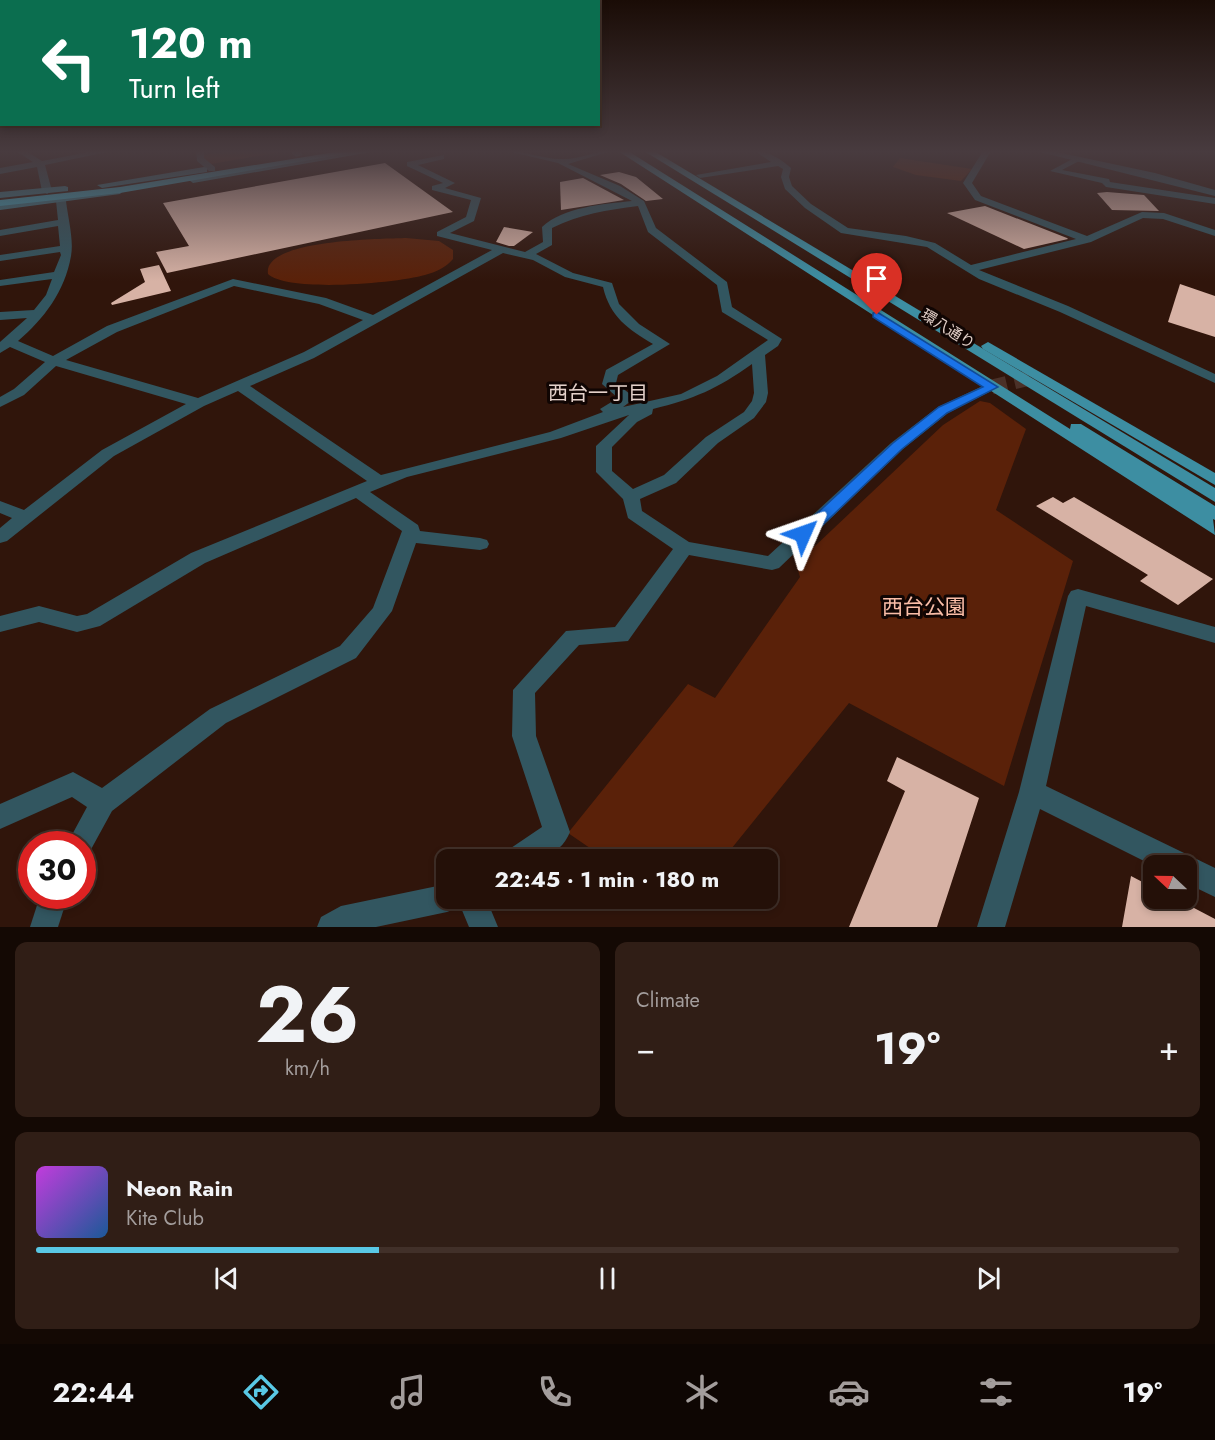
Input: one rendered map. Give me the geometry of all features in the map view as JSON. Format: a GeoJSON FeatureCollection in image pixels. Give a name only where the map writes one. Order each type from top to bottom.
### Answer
{"type":"FeatureCollection","features":[{"type":"Feature","properties":{"kind":"highway"},"geometry":{"type":"LineString","coordinates":[[0,201],[53,194]]}},
{"type":"Feature","properties":{"kind":"highway"},"geometry":{"type":"LineString","coordinates":[[0,201],[74,194]]}},
{"type":"Feature","properties":{"kind":"main road"},"geometry":{"type":"LineString","coordinates":[[0,201],[32,194]]}},
{"type":"Feature","properties":{"kind":"main road"},"geometry":{"type":"LineString","coordinates":[[0,201],[61,201],[103,194]]}},
{"type":"Feature","properties":{"kind":"main road"},"geometry":{"type":"LineString","coordinates":[[707,194],[777,226],[1215,480]]}},
{"type":"Feature","properties":{"kind":"main road","name":"環八通り"},"geometry":{"type":"LineString","coordinates":[[709,194],[825,255],[1215,496]]}},
{"type":"Feature","properties":{"kind":"main road","name":"環八通り"},"geometry":{"type":"LineString","coordinates":[[712,194],[799,259],[1215,514]]}},
{"type":"Feature","properties":{"kind":"main road"},"geometry":{"type":"LineString","coordinates":[[718,194],[745,225],[1215,530]]}},
{"type":"Feature","properties":{"kind":"street"},"geometry":{"type":"LineString","coordinates":[[461,194],[476,198],[470,219],[441,234],[537,258],[569,275],[608,285],[613,305],[634,327],[663,344],[611,373],[609,384],[628,398],[579,426]]}},
{"type":"Feature","properties":{"kind":"street"},"geometry":{"type":"LineString","coordinates":[[0,624],[39,614],[77,624],[93,620],[198,558],[401,473],[686,397],[722,379],[775,339],[726,309],[723,285],[678,247],[652,230],[640,203],[627,194]]}},
{"type":"Feature","properties":{"kind":"street"},"geometry":{"type":"LineString","coordinates":[[796,194],[808,206],[844,231],[922,242],[972,268],[983,277],[1064,309],[1215,379]]}},
{"type":"Feature","properties":{"kind":"street"},"geometry":{"type":"LineString","coordinates":[[975,194],[978,198],[1087,240]]}},
{"type":"Feature","properties":{"kind":"street"},"geometry":{"type":"LineString","coordinates":[[1172,194],[1215,201]]}},
{"type":"Feature","properties":{"kind":"street"},"geometry":{"type":"LineString","coordinates":[[61,201],[66,255],[52,296],[39,313],[5,346],[199,403]]}},
{"type":"Feature","properties":{"kind":"street"},"geometry":{"type":"LineString","coordinates":[[527,255],[548,243],[547,227],[562,219],[587,209],[640,203]]}},
{"type":"Feature","properties":{"kind":"street"},"geometry":{"type":"LineString","coordinates":[[972,268],[1087,240],[1142,215],[1149,214],[1185,221],[1215,232]]}},
{"type":"Feature","properties":{"kind":"street"},"geometry":{"type":"LineString","coordinates":[[0,233],[63,222]]}},
{"type":"Feature","properties":{"kind":"street"},"geometry":{"type":"LineString","coordinates":[[0,258],[66,248]]}},
{"type":"Feature","properties":{"kind":"street"},"geometry":{"type":"LineString","coordinates":[[0,537],[108,453],[199,403],[242,387],[375,320],[500,250]]}},
{"type":"Feature","properties":{"kind":"street"},"geometry":{"type":"LineString","coordinates":[[0,283],[58,274]]}},
{"type":"Feature","properties":{"kind":"street"},"geometry":{"type":"LineString","coordinates":[[0,403],[19,392],[54,361],[112,329],[166,306],[233,282],[322,301],[375,320]]}},
{"type":"Feature","properties":{"kind":"street"},"geometry":{"type":"LineString","coordinates":[[0,316],[39,313]]}},
{"type":"Feature","properties":{"kind":"street"},"geometry":{"type":"LineString","coordinates":[[631,497],[670,479],[712,440],[748,415],[759,402],[758,354]]}},
{"type":"Feature","properties":{"kind":"street"},"geometry":{"type":"LineString","coordinates":[[242,387],[380,482]]}},
{"type":"Feature","properties":{"kind":"street"},"geometry":{"type":"LineString","coordinates":[[664,402],[632,419],[604,446],[604,472],[631,497],[634,514],[684,548],[772,563],[897,446],[943,410],[992,387]]}},
{"type":"Feature","properties":{"kind":"street"},"geometry":{"type":"LineString","coordinates":[[87,831],[103,802],[218,716],[348,652],[382,611],[412,529],[359,492]]}},
{"type":"Feature","properties":{"kind":"street"},"geometry":{"type":"LineString","coordinates":[[0,507],[26,517]]}},
{"type":"Feature","properties":{"kind":"street"},"geometry":{"type":"LineString","coordinates":[[410,536],[480,544]]}},
{"type":"Feature","properties":{"kind":"street"},"geometry":{"type":"LineString","coordinates":[[533,849],[557,832],[524,736],[525,690],[573,637],[621,635],[684,548]]}},
{"type":"Feature","properties":{"kind":"street"},"geometry":{"type":"LineString","coordinates":[[991,927],[1032,792],[1078,596],[1215,635]]}},
{"type":"Feature","properties":{"kind":"street"},"geometry":{"type":"LineString","coordinates":[[0,817],[73,784],[103,802]]}},
{"type":"Feature","properties":{"kind":"street"},"geometry":{"type":"LineString","coordinates":[[1032,792],[1160,855]]}},
{"type":"Feature","properties":{"kind":"street"},"geometry":{"type":"LineString","coordinates":[[1197,874],[1215,883]]}},
{"type":"Feature","properties":{"kind":"street"},"geometry":{"type":"LineString","coordinates":[[331,927],[341,920],[436,900]]}},
{"type":"Feature","properties":{"kind":"street"},"geometry":{"type":"LineString","coordinates":[[44,927],[50,909]]}},
{"type":"Feature","properties":{"kind":"street"},"geometry":{"type":"LineString","coordinates":[[476,909],[484,927]]}},
{"type":"Feature","properties":{"kind":"green space"},"geometry":{"type":"Polygon","coordinates":[[[406,238],[439,241],[453,250],[453,259],[440,269],[425,275],[369,283],[319,285],[279,280],[268,274],[271,262],[303,247],[326,243],[406,238]]]}},
{"type":"Feature","properties":{"kind":"green space","name":"西台公園"},"geometry":{"type":"Polygon","coordinates":[[[980,401],[990,403],[1026,429],[996,510],[1073,561],[1004,786],[849,703],[731,849],[591,849],[568,833],[688,684],[715,698],[800,577],[796,564],[943,425],[980,401]]]}},
{"type":"Feature","properties":{"kind":"building"},"geometry":{"type":"Polygon","coordinates":[[[212,194],[428,194],[453,212],[167,273],[156,252],[189,246],[163,203],[212,194]]]}},
{"type":"Feature","properties":{"kind":"building"},"geometry":{"type":"Polygon","coordinates":[[[560,194],[613,194],[624,200],[561,210],[560,194]]]}},
{"type":"Feature","properties":{"kind":"building"},"geometry":{"type":"Polygon","coordinates":[[[636,194],[657,194],[663,199],[646,201],[636,194]]]}},
{"type":"Feature","properties":{"kind":"building"},"geometry":{"type":"Polygon","coordinates":[[[1098,194],[1144,195],[1159,211],[1112,210],[1098,194]]]}},
{"type":"Feature","properties":{"kind":"building"},"geometry":{"type":"Polygon","coordinates":[[[985,206],[1068,239],[1024,249],[947,213],[985,206]]]}},
{"type":"Feature","properties":{"kind":"building"},"geometry":{"type":"Polygon","coordinates":[[[504,227],[533,232],[514,246],[509,246],[496,242],[504,227]]]}},
{"type":"Feature","properties":{"kind":"building"},"geometry":{"type":"Polygon","coordinates":[[[159,265],[171,291],[112,305],[111,303],[145,282],[140,269],[159,265]]]}},
{"type":"Feature","properties":{"kind":"building"},"geometry":{"type":"Polygon","coordinates":[[[1180,284],[1215,296],[1215,337],[1168,322],[1180,284]]]}},
{"type":"Feature","properties":{"kind":"building"},"geometry":{"type":"Polygon","coordinates":[[[1053,497],[1063,503],[1074,497],[1213,579],[1178,605],[1140,581],[1148,575],[1036,506],[1053,497]]]}},
{"type":"Feature","properties":{"kind":"building"},"geometry":{"type":"Polygon","coordinates":[[[897,757],[979,798],[937,927],[849,927],[905,791],[887,781],[897,757]]]}},
{"type":"Feature","properties":{"kind":"building"},"geometry":{"type":"Polygon","coordinates":[[[1131,876],[1143,882],[1143,909],[1196,909],[1215,919],[1215,927],[1122,927],[1131,876]]]}},
{"type":"Feature","properties":{"kind":"tunnel"},"geometry":{"type":"LineString","coordinates":[[992,387],[1030,378]]}},
{"type":"Feature","properties":{"kind":"district","name":"西台一丁目"},"geometry":{"type":"Point","coordinates":[598,393]}},
{"type":"Feature","properties":{"kind":"route"},"geometry":{"type":"LineString","coordinates":[[803,534],[897,446],[943,410],[992,387],[877,315]]}}]}
